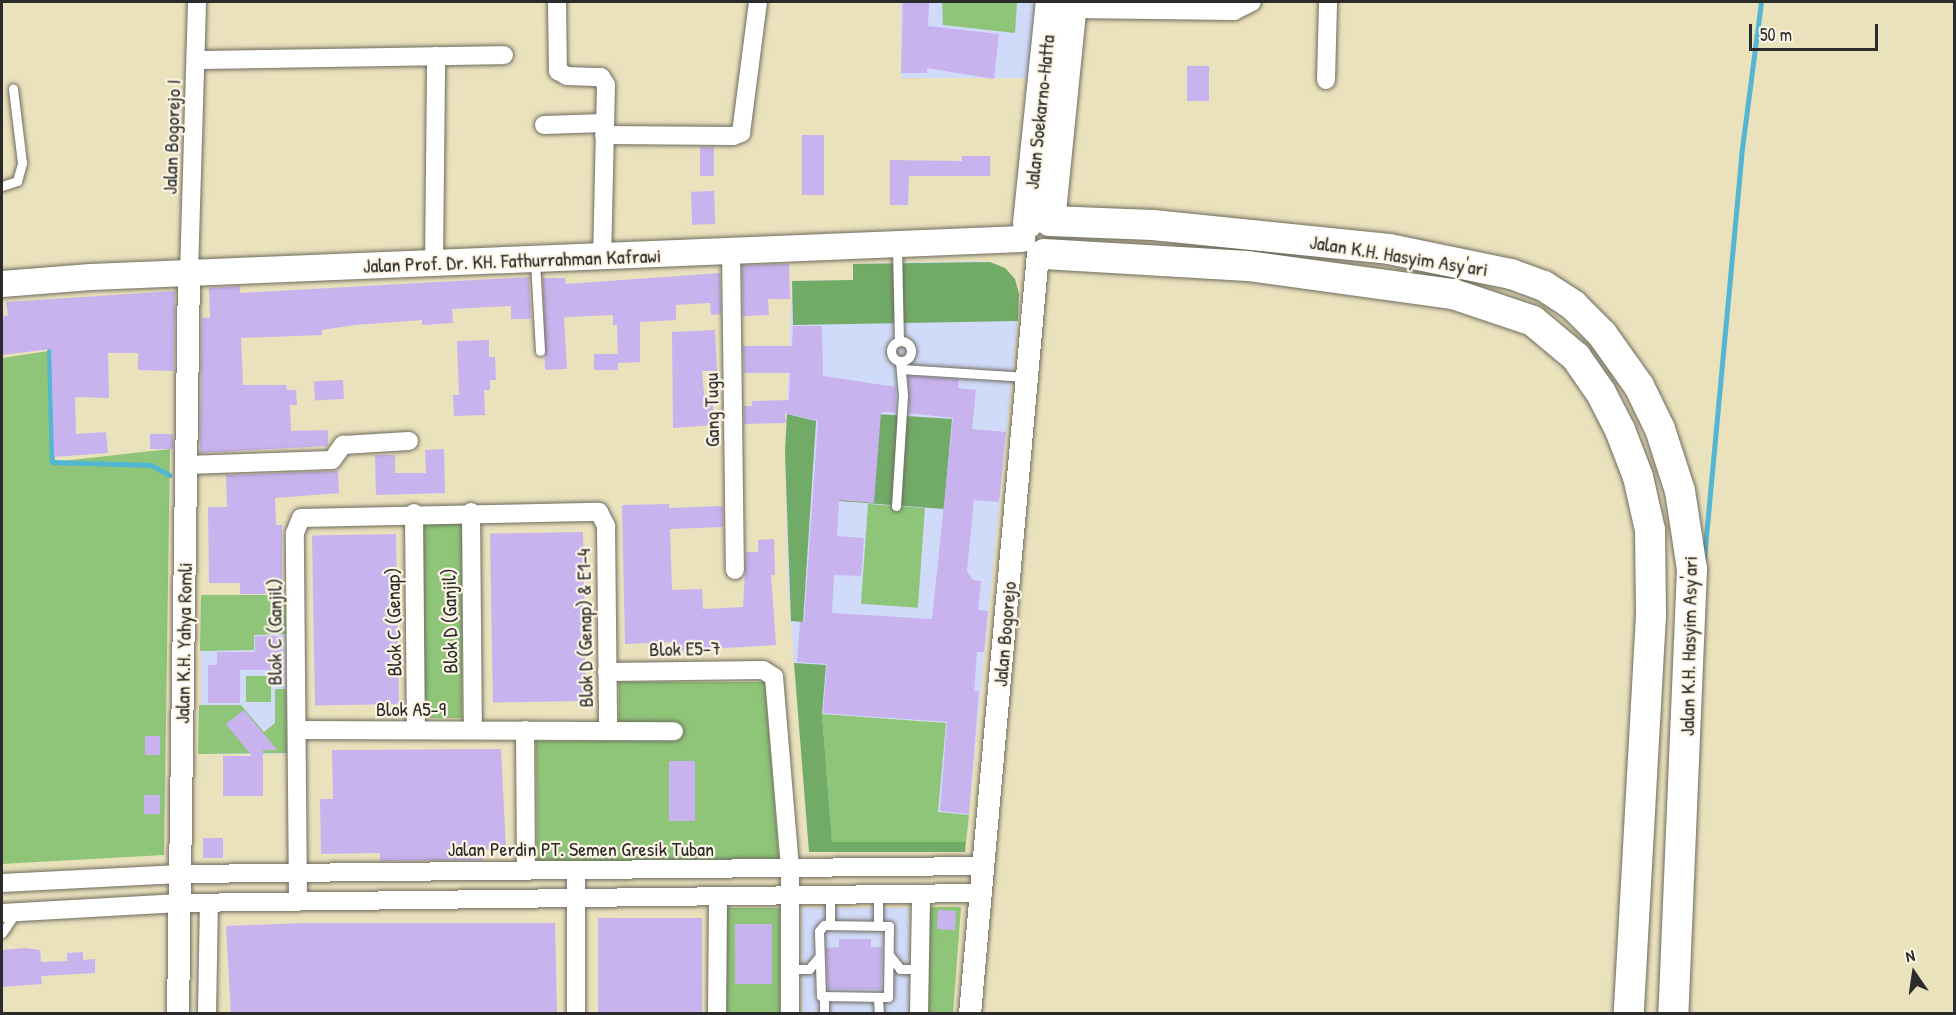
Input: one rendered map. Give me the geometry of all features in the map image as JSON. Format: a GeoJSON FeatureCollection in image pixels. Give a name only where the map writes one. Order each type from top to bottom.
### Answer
{"type":"FeatureCollection","features":[{"type":"Feature","properties":{"kind":"highway","name":"Jalan Soekarno-Hatta"},"geometry":{"type":"LineString","coordinates":[[1036,238],[1062,14]]}},
{"type":"Feature","properties":{"kind":"highway","name":"Jalan K.H. Hasyim Asy'ari"},"geometry":{"type":"LineString","coordinates":[[1036,238],[1153,225],[1389,249],[1511,274],[1559,294],[1587,317],[1614,350],[1650,408],[1680,491],[1692,569],[1673,1014]]}},
{"type":"Feature","properties":{"kind":"highway","name":"Jalan K.H. Hasyim Asy'ari"},"geometry":{"type":"LineString","coordinates":[[1036,238],[1478,300],[1524,316],[1556,337],[1590,377],[1617,423],[1641,486],[1652,549],[1629,1014]]}},
{"type":"Feature","properties":{"kind":"highway"},"geometry":{"type":"LineString","coordinates":[[1617,423],[1650,408]]}},
{"type":"Feature","properties":{"kind":"main road","name":"Jalan Prof. Dr. KH. Fathurrahman Kafrawi"},"geometry":{"type":"LineString","coordinates":[[2,284],[189,273],[1036,238]]}},
{"type":"Feature","properties":{"kind":"street","name":"Jalan Bogorejo I"},"geometry":{"type":"LineString","coordinates":[[189,273],[196,2]]}},
{"type":"Feature","properties":{"kind":"street"},"geometry":{"type":"LineString","coordinates":[[557,2],[556,66],[562,75],[604,80],[602,256]]}},
{"type":"Feature","properties":{"kind":"street"},"geometry":{"type":"LineString","coordinates":[[544,125],[733,136],[741,133],[758,2]]}},
{"type":"Feature","properties":{"kind":"street"},"geometry":{"type":"LineString","coordinates":[[1062,14],[1234,12],[1252,2]]}},
{"type":"Feature","properties":{"kind":"street"},"geometry":{"type":"LineString","coordinates":[[1326,80],[1329,2]]}},
{"type":"Feature","properties":{"kind":"street"},"geometry":{"type":"LineString","coordinates":[[196,60],[504,55]]}},
{"type":"Feature","properties":{"kind":"street"},"geometry":{"type":"LineString","coordinates":[[434,263],[436,56]]}},
{"type":"Feature","properties":{"kind":"street","name":"Jalan Bogorejo"},"geometry":{"type":"LineString","coordinates":[[970,1014],[1027,376],[1036,238]]}},
{"type":"Feature","properties":{"kind":"street","name":"Gang Tugu"},"geometry":{"type":"LineString","coordinates":[[731,250],[735,570]]}},
{"type":"Feature","properties":{"kind":"street","name":"Jalan K.H. Yahya Romli"},"geometry":{"type":"LineString","coordinates":[[178,1014],[189,273]]}},
{"type":"Feature","properties":{"kind":"street"},"geometry":{"type":"LineString","coordinates":[[186,465],[332,460],[344,445],[409,441]]}},
{"type":"Feature","properties":{"kind":"street","name":"Blok D (Genap) & E1-4"},"geometry":{"type":"LineString","coordinates":[[471,512],[594,510],[602,515],[606,526],[608,731]]}},
{"type":"Feature","properties":{"kind":"street"},"geometry":{"type":"LineString","coordinates":[[414,513],[471,512]]}},
{"type":"Feature","properties":{"kind":"street","name":"Blok D (Ganjil)"},"geometry":{"type":"LineString","coordinates":[[471,512],[473,730]]}},
{"type":"Feature","properties":{"kind":"street","name":"Blok C (Ganjil)"},"geometry":{"type":"LineString","coordinates":[[298,902],[295,533],[297,522],[307,516],[414,513]]}},
{"type":"Feature","properties":{"kind":"street","name":"Blok C (Genap)"},"geometry":{"type":"LineString","coordinates":[[414,513],[417,730]]}},
{"type":"Feature","properties":{"kind":"street","name":"Blok E5-7"},"geometry":{"type":"LineString","coordinates":[[608,672],[763,670],[772,674],[776,682],[790,868]]}},
{"type":"Feature","properties":{"kind":"street","name":"Blok A5-9"},"geometry":{"type":"LineString","coordinates":[[297,730],[674,731]]}},
{"type":"Feature","properties":{"kind":"street"},"geometry":{"type":"LineString","coordinates":[[525,730],[526,870]]}},
{"type":"Feature","properties":{"kind":"street","name":"Jalan Perdin PT. Semen Gresik Tuban"},"geometry":{"type":"LineString","coordinates":[[2,883],[228,873],[983,866]]}},
{"type":"Feature","properties":{"kind":"street"},"geometry":{"type":"LineString","coordinates":[[790,868],[790,1014]]}},
{"type":"Feature","properties":{"kind":"street"},"geometry":{"type":"LineString","coordinates":[[576,870],[576,1014]]}},
{"type":"Feature","properties":{"kind":"street"},"geometry":{"type":"LineString","coordinates":[[228,873],[228,903]]}},
{"type":"Feature","properties":{"kind":"street"},"geometry":{"type":"LineString","coordinates":[[142,876],[143,905]]}},
{"type":"Feature","properties":{"kind":"street"},"geometry":{"type":"LineString","coordinates":[[9,913],[180,903],[981,893]]}},
{"type":"Feature","properties":{"kind":"street"},"geometry":{"type":"LineString","coordinates":[[919,1014],[921,894]]}},
{"type":"Feature","properties":{"kind":"street"},"geometry":{"type":"LineString","coordinates":[[717,897],[717,1014]]}},
{"type":"Feature","properties":{"kind":"street"},"geometry":{"type":"LineString","coordinates":[[207,1014],[209,903]]}},
{"type":"Feature","properties":{"kind":"lane"},"geometry":{"type":"LineString","coordinates":[[2,186],[17,181],[22,163],[13,89]]}},
{"type":"Feature","properties":{"kind":"lane"},"geometry":{"type":"LineString","coordinates":[[896,506],[903,395],[900,365],[890,351],[899,340],[897,243]]}},
{"type":"Feature","properties":{"kind":"lane"},"geometry":{"type":"LineString","coordinates":[[535,259],[540,351]]}},
{"type":"Feature","properties":{"kind":"lane"},"geometry":{"type":"LineString","coordinates":[[899,340],[907,343],[911,350],[908,358],[900,365]]}},
{"type":"Feature","properties":{"kind":"lane"},"geometry":{"type":"LineString","coordinates":[[900,365],[1027,376]]}},
{"type":"Feature","properties":{"kind":"lane"},"geometry":{"type":"LineString","coordinates":[[878,894],[878,925]]}},
{"type":"Feature","properties":{"kind":"lane"},"geometry":{"type":"LineString","coordinates":[[830,895],[830,925]]}},
{"type":"Feature","properties":{"kind":"lane"},"geometry":{"type":"LineString","coordinates":[[2,933],[9,913]]}},
{"type":"Feature","properties":{"kind":"lane"},"geometry":{"type":"LineString","coordinates":[[824,997],[889,995],[890,929],[878,925],[830,925],[819,928],[820,993],[824,997],[824,1014]]}},
{"type":"Feature","properties":{"kind":"lane"},"geometry":{"type":"LineString","coordinates":[[790,969],[811,968],[819,954]]}},
{"type":"Feature","properties":{"kind":"lane"},"geometry":{"type":"LineString","coordinates":[[890,954],[900,969],[920,969]]}},
{"type":"Feature","properties":{"kind":"lane"},"geometry":{"type":"LineString","coordinates":[[878,997],[879,1014]]}},
{"type":"Feature","properties":{"kind":"shaded area"},"geometry":{"type":"Polygon","coordinates":[[[901,2],[1034,2],[1034,78],[901,78],[901,2]]]}},
{"type":"Feature","properties":{"kind":"shaded area"},"geometry":{"type":"Polygon","coordinates":[[[980,261],[995,263],[1012,275],[1019,303],[965,852],[809,852],[788,585],[785,452],[792,281],[853,280],[853,264],[980,261]]]}},
{"type":"Feature","properties":{"kind":"shaded area"},"geometry":{"type":"Polygon","coordinates":[[[201,595],[286,595],[286,754],[201,754],[201,595]]]}},
{"type":"Feature","properties":{"kind":"shaded area"},"geometry":{"type":"Polygon","coordinates":[[[802,908],[909,908],[909,1014],[802,1014],[802,908]]]}},
{"type":"Feature","properties":{"kind":"green space"},"geometry":{"type":"Polygon","coordinates":[[[942,2],[1017,2],[1015,33],[943,25],[942,2]]]}},
{"type":"Feature","properties":{"kind":"green space"},"geometry":{"type":"Polygon","coordinates":[[[990,262],[1005,268],[1015,279],[1019,294],[1018,321],[793,325],[792,281],[853,280],[853,264],[990,262]]]}},
{"type":"Feature","properties":{"kind":"green space"},"geometry":{"type":"Polygon","coordinates":[[[49,351],[53,462],[170,449],[164,855],[2,864],[2,358],[49,351]]]}},
{"type":"Feature","properties":{"kind":"green space"},"geometry":{"type":"Polygon","coordinates":[[[861,413],[952,419],[944,509],[839,501],[845,425],[861,413]]]}},
{"type":"Feature","properties":{"kind":"green space"},"geometry":{"type":"Polygon","coordinates":[[[787,414],[816,421],[803,622],[791,621],[785,452],[787,414]]]}},
{"type":"Feature","properties":{"kind":"green space"},"geometry":{"type":"Polygon","coordinates":[[[868,504],[925,508],[918,608],[861,604],[868,504]]]}},
{"type":"Feature","properties":{"kind":"green space"},"geometry":{"type":"Polygon","coordinates":[[[422,523],[462,523],[462,718],[422,718],[422,523]]]}},
{"type":"Feature","properties":{"kind":"green space"},"geometry":{"type":"Polygon","coordinates":[[[201,595],[286,595],[286,634],[254,635],[254,650],[200,651],[201,595]]]}},
{"type":"Feature","properties":{"kind":"green space"},"geometry":{"type":"Polygon","coordinates":[[[794,663],[826,665],[822,714],[832,842],[966,842],[965,852],[809,852],[794,663]]]}},
{"type":"Feature","properties":{"kind":"green space"},"geometry":{"type":"Polygon","coordinates":[[[246,676],[271,676],[271,702],[246,702],[246,676]]]}},
{"type":"Feature","properties":{"kind":"green space"},"geometry":{"type":"Polygon","coordinates":[[[619,682],[765,682],[779,861],[537,863],[536,741],[674,741],[673,722],[619,722],[619,682]]]}},
{"type":"Feature","properties":{"kind":"green space"},"geometry":{"type":"Polygon","coordinates":[[[275,689],[286,689],[287,753],[198,754],[199,705],[241,705],[264,732],[275,723],[275,689]]]}},
{"type":"Feature","properties":{"kind":"green space"},"geometry":{"type":"Polygon","coordinates":[[[822,714],[946,723],[938,812],[969,815],[966,842],[832,842],[822,714]]]}},
{"type":"Feature","properties":{"kind":"green space"},"geometry":{"type":"Polygon","coordinates":[[[929,907],[961,907],[953,1013],[928,1014],[929,907]]]}},
{"type":"Feature","properties":{"kind":"green space"},"geometry":{"type":"Polygon","coordinates":[[[727,908],[780,908],[780,1013],[727,1013],[727,908]]]}},
{"type":"Feature","properties":{"kind":"building"},"geometry":{"type":"Polygon","coordinates":[[[903,2],[929,2],[928,26],[999,34],[994,79],[927,68],[927,73],[901,73],[903,2]]]}},
{"type":"Feature","properties":{"kind":"building"},"geometry":{"type":"Polygon","coordinates":[[[1187,66],[1209,66],[1209,101],[1187,101],[1187,66]]]}},
{"type":"Feature","properties":{"kind":"building"},"geometry":{"type":"Polygon","coordinates":[[[802,135],[824,135],[824,195],[802,195],[802,135]]]}},
{"type":"Feature","properties":{"kind":"building"},"geometry":{"type":"Polygon","coordinates":[[[700,147],[714,147],[714,176],[700,176],[700,147]]]}},
{"type":"Feature","properties":{"kind":"building"},"geometry":{"type":"Polygon","coordinates":[[[962,156],[990,156],[990,176],[909,176],[908,205],[890,205],[890,160],[962,161],[962,156]]]}},
{"type":"Feature","properties":{"kind":"building"},"geometry":{"type":"Polygon","coordinates":[[[714,191],[715,224],[692,225],[691,192],[714,191]]]}},
{"type":"Feature","properties":{"kind":"building"},"geometry":{"type":"Polygon","coordinates":[[[789,264],[790,299],[768,299],[769,315],[743,316],[742,265],[789,264]]]}},
{"type":"Feature","properties":{"kind":"building"},"geometry":{"type":"Polygon","coordinates":[[[720,273],[721,314],[711,315],[710,303],[676,305],[676,320],[640,322],[640,362],[618,363],[617,325],[613,325],[613,315],[568,317],[564,318],[567,369],[545,370],[543,278],[565,278],[566,284],[720,273]]]}},
{"type":"Feature","properties":{"kind":"building"},"geometry":{"type":"Polygon","coordinates":[[[529,277],[531,319],[511,319],[511,306],[452,309],[453,323],[422,325],[422,320],[355,325],[322,330],[322,335],[241,338],[243,385],[286,385],[287,390],[296,390],[297,405],[290,405],[291,431],[328,430],[328,446],[200,453],[202,318],[210,318],[209,288],[240,286],[240,293],[529,277]]]}},
{"type":"Feature","properties":{"kind":"building"},"geometry":{"type":"Polygon","coordinates":[[[175,291],[174,371],[138,370],[138,353],[108,353],[109,398],[75,397],[76,434],[106,432],[108,453],[54,457],[51,349],[2,355],[2,317],[8,315],[6,302],[175,291]]]}},
{"type":"Feature","properties":{"kind":"building"},"geometry":{"type":"Polygon","coordinates":[[[793,326],[822,326],[823,376],[896,387],[895,412],[881,412],[874,503],[839,500],[837,536],[864,538],[861,576],[834,575],[832,613],[932,619],[953,418],[909,413],[908,376],[959,379],[958,388],[976,390],[972,429],[1006,432],[999,502],[974,500],[967,571],[973,580],[981,581],[978,610],[988,611],[984,652],[977,652],[974,691],[979,691],[969,814],[940,811],[947,722],[823,713],[827,664],[797,662],[800,622],[804,622],[818,421],[785,413],[786,423],[744,424],[744,406],[752,406],[752,401],[789,400],[790,373],[744,373],[743,346],[792,346],[793,326]]]}},
{"type":"Feature","properties":{"kind":"building"},"geometry":{"type":"Polygon","coordinates":[[[715,330],[717,371],[702,371],[705,404],[713,403],[714,425],[673,428],[672,332],[715,330]]]}},
{"type":"Feature","properties":{"kind":"building"},"geometry":{"type":"Polygon","coordinates":[[[489,340],[489,357],[495,357],[496,380],[490,380],[490,390],[484,390],[485,415],[454,416],[453,395],[459,395],[457,341],[489,340]]]}},
{"type":"Feature","properties":{"kind":"building"},"geometry":{"type":"Polygon","coordinates":[[[594,354],[618,354],[618,370],[594,370],[594,354]]]}},
{"type":"Feature","properties":{"kind":"building"},"geometry":{"type":"Polygon","coordinates":[[[343,380],[344,399],[315,400],[314,382],[343,380]]]}},
{"type":"Feature","properties":{"kind":"building"},"geometry":{"type":"Polygon","coordinates":[[[150,434],[173,434],[173,449],[150,449],[150,434]]]}},
{"type":"Feature","properties":{"kind":"building"},"geometry":{"type":"Polygon","coordinates":[[[444,449],[445,493],[376,495],[375,455],[395,455],[395,473],[426,473],[425,450],[444,449]]]}},
{"type":"Feature","properties":{"kind":"building"},"geometry":{"type":"Polygon","coordinates":[[[338,471],[339,493],[275,498],[276,525],[282,525],[282,582],[265,582],[266,594],[240,594],[240,583],[209,583],[208,507],[227,507],[226,475],[338,471]]]}},
{"type":"Feature","properties":{"kind":"building"},"geometry":{"type":"Polygon","coordinates":[[[669,504],[669,508],[723,506],[723,527],[670,529],[672,590],[702,589],[703,609],[743,607],[746,552],[758,552],[758,540],[774,539],[775,575],[771,575],[776,645],[675,651],[674,642],[625,644],[622,505],[669,504]]]}},
{"type":"Feature","properties":{"kind":"building"},"geometry":{"type":"Polygon","coordinates":[[[583,532],[586,701],[493,703],[490,534],[583,532]]]}},
{"type":"Feature","properties":{"kind":"building"},"geometry":{"type":"Polygon","coordinates":[[[396,534],[399,704],[315,705],[312,535],[396,534]]]}},
{"type":"Feature","properties":{"kind":"building"},"geometry":{"type":"Polygon","coordinates":[[[255,636],[281,636],[281,670],[240,670],[240,703],[208,703],[208,665],[217,665],[217,652],[255,652],[255,636]]]}},
{"type":"Feature","properties":{"kind":"building"},"geometry":{"type":"Polygon","coordinates":[[[244,710],[277,750],[263,750],[263,796],[223,796],[223,756],[252,756],[226,724],[244,710]]]}},
{"type":"Feature","properties":{"kind":"building"},"geometry":{"type":"Polygon","coordinates":[[[145,736],[160,736],[160,755],[145,755],[145,736]]]}},
{"type":"Feature","properties":{"kind":"building"},"geometry":{"type":"Polygon","coordinates":[[[501,749],[506,850],[483,850],[483,860],[380,861],[380,853],[321,854],[320,799],[333,799],[332,750],[501,749]]]}},
{"type":"Feature","properties":{"kind":"building"},"geometry":{"type":"Polygon","coordinates":[[[669,761],[695,761],[695,821],[669,821],[669,761]]]}},
{"type":"Feature","properties":{"kind":"building"},"geometry":{"type":"Polygon","coordinates":[[[144,795],[160,795],[160,814],[144,814],[144,795]]]}},
{"type":"Feature","properties":{"kind":"building"},"geometry":{"type":"Polygon","coordinates":[[[203,838],[223,838],[223,858],[203,858],[203,838]]]}},
{"type":"Feature","properties":{"kind":"building"},"geometry":{"type":"Polygon","coordinates":[[[938,910],[956,911],[955,930],[937,929],[938,910]]]}},
{"type":"Feature","properties":{"kind":"building"},"geometry":{"type":"Polygon","coordinates":[[[598,918],[702,918],[702,1014],[598,1014],[598,918]]]}},
{"type":"Feature","properties":{"kind":"building"},"geometry":{"type":"Polygon","coordinates":[[[304,923],[555,923],[557,1014],[231,1014],[226,926],[304,923]]]}},
{"type":"Feature","properties":{"kind":"building"},"geometry":{"type":"Polygon","coordinates":[[[735,924],[772,924],[772,984],[735,984],[735,924]]]}},
{"type":"Feature","properties":{"kind":"building"},"geometry":{"type":"Polygon","coordinates":[[[839,939],[871,939],[871,947],[882,947],[881,989],[828,989],[826,948],[839,947],[839,939]]]}},
{"type":"Feature","properties":{"kind":"building"},"geometry":{"type":"Polygon","coordinates":[[[25,948],[40,950],[41,962],[67,961],[67,953],[83,952],[83,960],[95,959],[95,973],[41,976],[42,984],[2,987],[2,950],[25,948]]]}},
{"type":"Feature","properties":{"kind":"waterway"},"geometry":{"type":"LineString","coordinates":[[1704,558],[1741,156],[1761,2]]}},
{"type":"Feature","properties":{"kind":"waterway"},"geometry":{"type":"LineString","coordinates":[[49,351],[52,462],[151,465],[169,475]]}}]}
